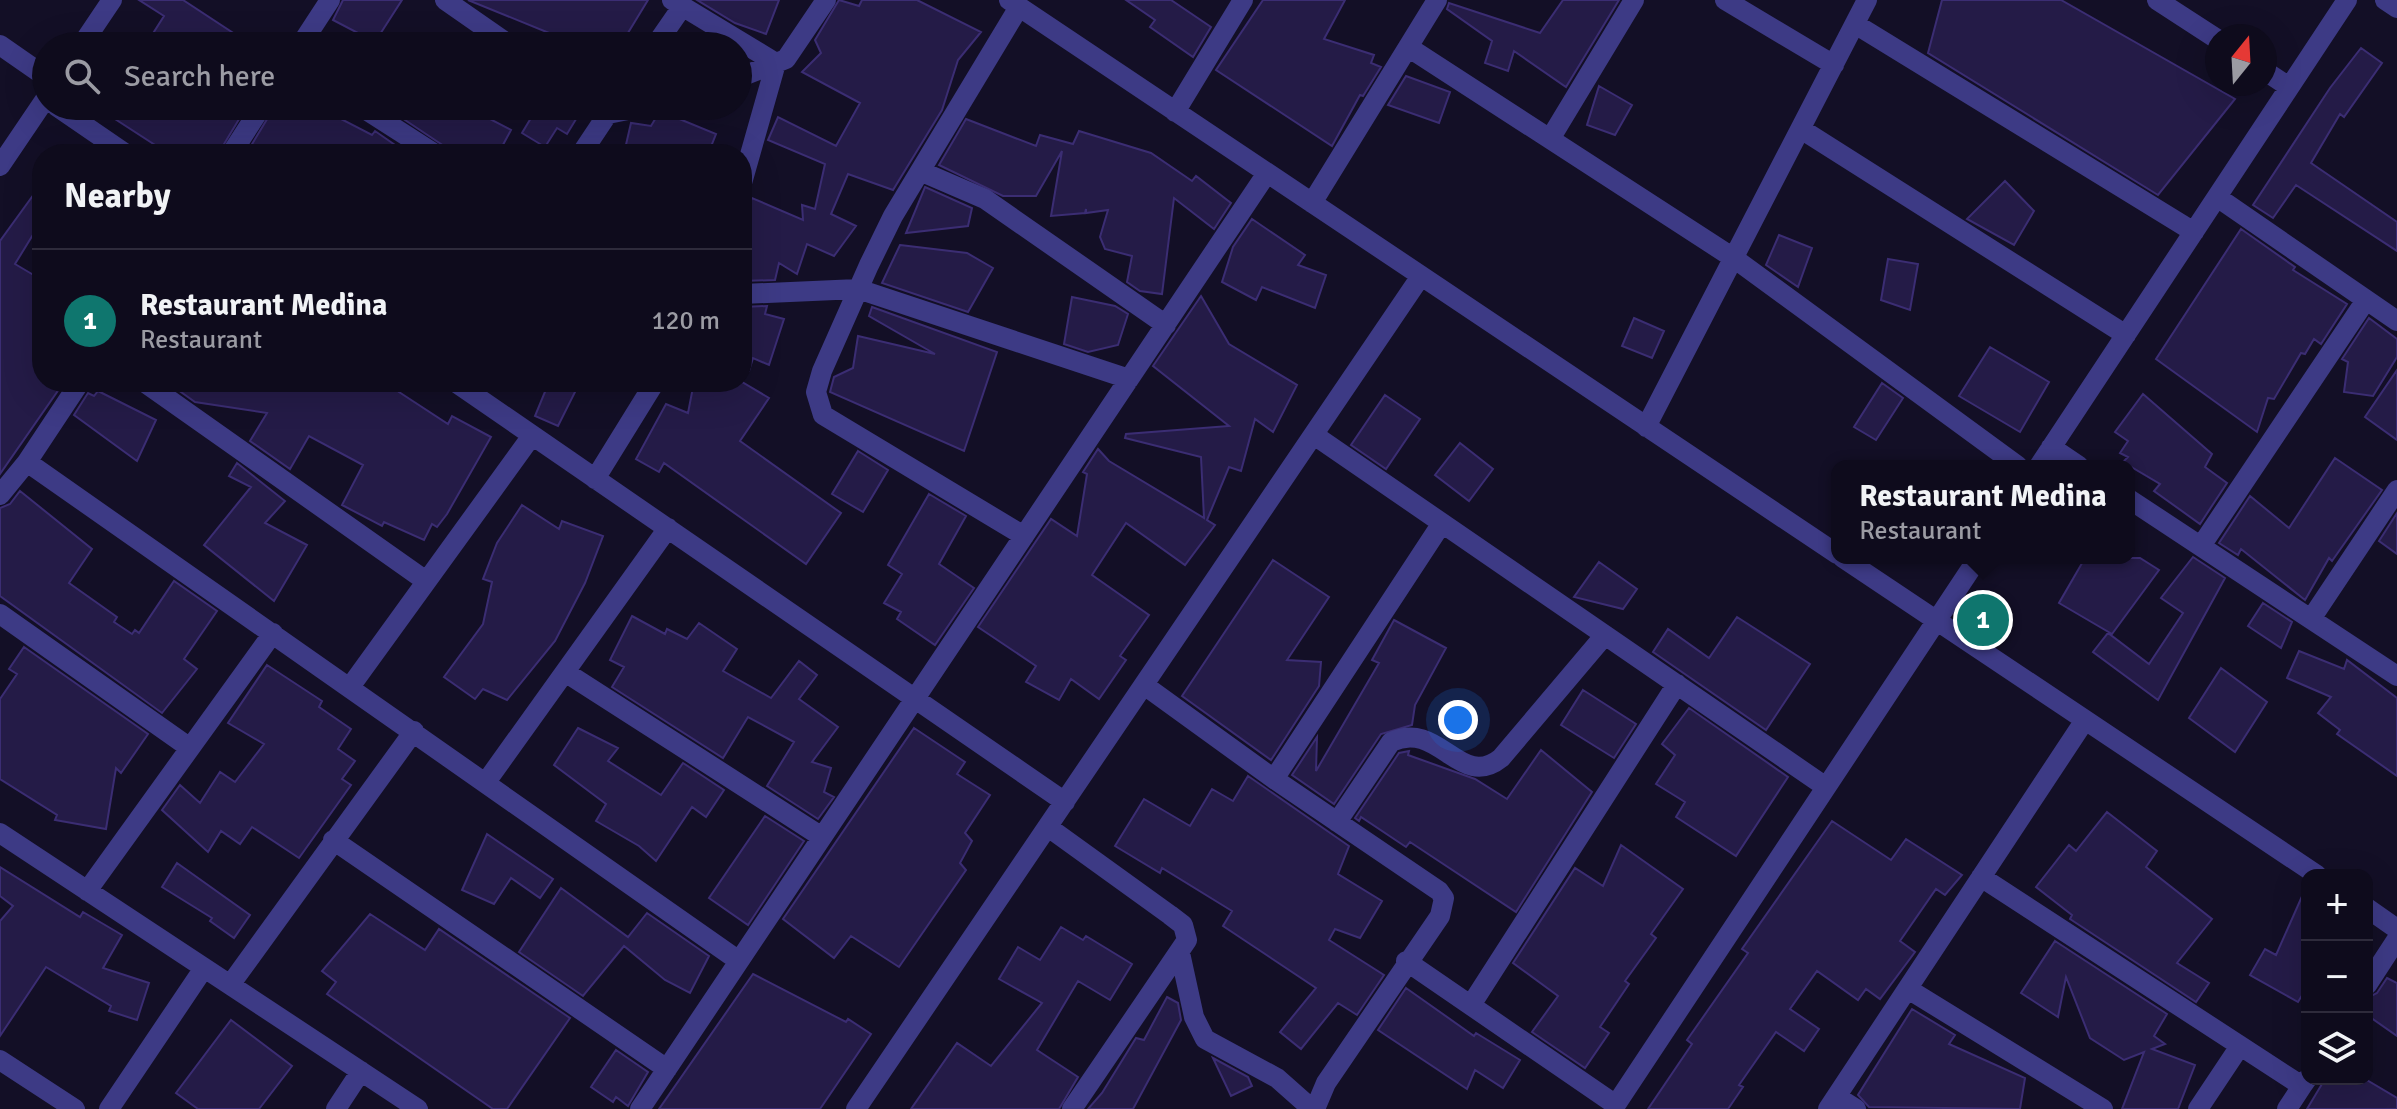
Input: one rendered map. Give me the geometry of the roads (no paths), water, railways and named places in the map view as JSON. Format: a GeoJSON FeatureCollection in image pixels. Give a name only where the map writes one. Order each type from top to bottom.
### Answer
{"type":"FeatureCollection","features":[{"type":"Feature","properties":{"kind":"street"},"geometry":{"type":"LineString","coordinates":[[90,32],[112,0]]}},
{"type":"Feature","properties":{"kind":"street"},"geometry":{"type":"LineString","coordinates":[[309,32],[330,0]]}},
{"type":"Feature","properties":{"kind":"street"},"geometry":{"type":"LineString","coordinates":[[445,0],[491,32]]}},
{"type":"Feature","properties":{"kind":"street"},"geometry":{"type":"LineString","coordinates":[[752,72],[786,59],[826,0]]}},
{"type":"Feature","properties":{"kind":"street"},"geometry":{"type":"LineString","coordinates":[[1175,112],[1243,0]]}},
{"type":"Feature","properties":{"kind":"street"},"geometry":{"type":"LineString","coordinates":[[1312,203],[1437,0]]}},
{"type":"Feature","properties":{"kind":"street"},"geometry":{"type":"LineString","coordinates":[[1550,139],[1634,0]]}},
{"type":"Feature","properties":{"kind":"street"},"geometry":{"type":"LineString","coordinates":[[1725,0],[1834,65]]}},
{"type":"Feature","properties":{"kind":"street"},"geometry":{"type":"LineString","coordinates":[[1646,427],[1867,0]]}},
{"type":"Feature","properties":{"kind":"street"},"geometry":{"type":"LineString","coordinates":[[2157,0],[2205,31]]}},
{"type":"Feature","properties":{"kind":"street"},"geometry":{"type":"LineString","coordinates":[[2043,460],[2347,0]]}},
{"type":"Feature","properties":{"kind":"street"},"geometry":{"type":"LineString","coordinates":[[2385,0],[2397,8]]}},
{"type":"Feature","properties":{"kind":"street"},"geometry":{"type":"LineString","coordinates":[[662,32],[677,3],[725,32]]}},
{"type":"Feature","properties":{"kind":"street"},"geometry":{"type":"LineString","coordinates":[[1024,536],[823,415],[816,392],[858,289],[893,216],[1014,3],[1831,550]]}},
{"type":"Feature","properties":{"kind":"street"},"geometry":{"type":"LineString","coordinates":[[1855,24],[2194,232]]}},
{"type":"Feature","properties":{"kind":"street"},"geometry":{"type":"LineString","coordinates":[[0,45],[32,67]]}},
{"type":"Feature","properties":{"kind":"street"},"geometry":{"type":"LineString","coordinates":[[1408,47],[1735,259],[2010,460]]}},
{"type":"Feature","properties":{"kind":"street"},"geometry":{"type":"LineString","coordinates":[[752,48],[776,63]]}},
{"type":"Feature","properties":{"kind":"street"},"geometry":{"type":"LineString","coordinates":[[752,148],[776,63]]}},
{"type":"Feature","properties":{"kind":"street"},"geometry":{"type":"LineString","coordinates":[[2277,79],[2289,87]]}},
{"type":"Feature","properties":{"kind":"street"},"geometry":{"type":"LineString","coordinates":[[0,166],[32,119]]}},
{"type":"Feature","properties":{"kind":"street"},"geometry":{"type":"LineString","coordinates":[[76,120],[111,144]]}},
{"type":"Feature","properties":{"kind":"street"},"geometry":{"type":"LineString","coordinates":[[237,144],[253,120]]}},
{"type":"Feature","properties":{"kind":"street"},"geometry":{"type":"LineString","coordinates":[[382,120],[419,144]]}},
{"type":"Feature","properties":{"kind":"street"},"geometry":{"type":"LineString","coordinates":[[587,144],[600,120]]}},
{"type":"Feature","properties":{"kind":"street"},"geometry":{"type":"LineString","coordinates":[[1801,129],[2126,335]]}},
{"type":"Feature","properties":{"kind":"street"},"geometry":{"type":"LineString","coordinates":[[920,171],[985,199],[1166,325]]}},
{"type":"Feature","properties":{"kind":"street"},"geometry":{"type":"LineString","coordinates":[[640,1109],[1267,173]]}},
{"type":"Feature","properties":{"kind":"street"},"geometry":{"type":"LineString","coordinates":[[2217,197],[2397,321]]}},
{"type":"Feature","properties":{"kind":"street"},"geometry":{"type":"LineString","coordinates":[[856,1109],[1421,276]]}},
{"type":"Feature","properties":{"kind":"street"},"geometry":{"type":"LineString","coordinates":[[752,294],[858,289],[1129,379]]}},
{"type":"Feature","properties":{"kind":"street"},"geometry":{"type":"LineString","coordinates":[[2201,546],[2366,300]]}},
{"type":"Feature","properties":{"kind":"street"},"geometry":{"type":"LineString","coordinates":[[0,495],[27,462],[73,392]]}},
{"type":"Feature","properties":{"kind":"street"},"geometry":{"type":"LineString","coordinates":[[158,392],[426,581]]}},
{"type":"Feature","properties":{"kind":"street"},"geometry":{"type":"LineString","coordinates":[[469,392],[1065,802]]}},
{"type":"Feature","properties":{"kind":"street"},"geometry":{"type":"LineString","coordinates":[[595,479],[649,392]]}},
{"type":"Feature","properties":{"kind":"street"},"geometry":{"type":"LineString","coordinates":[[1314,435],[1826,787]]}},
{"type":"Feature","properties":{"kind":"street"},"geometry":{"type":"LineString","coordinates":[[350,687],[531,437]]}},
{"type":"Feature","properties":{"kind":"street"},"geometry":{"type":"LineString","coordinates":[[2051,447],[2070,460]]}},
{"type":"Feature","properties":{"kind":"street"},"geometry":{"type":"LineString","coordinates":[[27,462],[739,961]]}},
{"type":"Feature","properties":{"kind":"street"},"geometry":{"type":"LineString","coordinates":[[2311,619],[2397,490]]}},
{"type":"Feature","properties":{"kind":"street"},"geometry":{"type":"LineString","coordinates":[[2135,503],[2397,676]]}},
{"type":"Feature","properties":{"kind":"street"},"geometry":{"type":"LineString","coordinates":[[1274,779],[1442,523]]}},
{"type":"Feature","properties":{"kind":"street"},"geometry":{"type":"LineString","coordinates":[[486,782],[668,528]]}},
{"type":"Feature","properties":{"kind":"street"},"geometry":{"type":"LineString","coordinates":[[1852,564],[2308,869]]}},
{"type":"Feature","properties":{"kind":"street"},"geometry":{"type":"LineString","coordinates":[[1406,961],[1615,1107],[1974,564]]}},
{"type":"Feature","properties":{"kind":"street"},"geometry":{"type":"LineString","coordinates":[[0,614],[190,748]]}},
{"type":"Feature","properties":{"kind":"street"},"geometry":{"type":"LineString","coordinates":[[87,891],[273,633]]}},
{"type":"Feature","properties":{"kind":"street"},"geometry":{"type":"LineString","coordinates":[[1337,822],[1391,742],[1403,736],[1416,735],[1476,769],[1489,768],[1605,635]]}},
{"type":"Feature","properties":{"kind":"street"},"geometry":{"type":"LineString","coordinates":[[565,672],[822,837]]}},
{"type":"Feature","properties":{"kind":"street"},"geometry":{"type":"LineString","coordinates":[[1471,1005],[1677,684]]}},
{"type":"Feature","properties":{"kind":"street"},"geometry":{"type":"LineString","coordinates":[[1144,685],[1274,779],[1439,891],[1444,898],[1440,916],[1406,961],[1326,1083],[1313,1109],[1277,1078],[1205,1039],[1194,1017],[1180,953]]}},
{"type":"Feature","properties":{"kind":"street"},"geometry":{"type":"LineString","coordinates":[[1856,1109],[1832,1103],[2085,720]]}},
{"type":"Feature","properties":{"kind":"street"},"geometry":{"type":"LineString","coordinates":[[230,985],[414,731]]}},
{"type":"Feature","properties":{"kind":"street"},"geometry":{"type":"LineString","coordinates":[[1048,827],[1183,925],[1187,940],[1072,1109]]}},
{"type":"Feature","properties":{"kind":"street"},"geometry":{"type":"LineString","coordinates":[[0,833],[418,1109]]}},
{"type":"Feature","properties":{"kind":"street"},"geometry":{"type":"LineString","coordinates":[[333,840],[667,1069]]}},
{"type":"Feature","properties":{"kind":"street"},"geometry":{"type":"LineString","coordinates":[[1981,877],[2240,1046],[2301,1080]]}},
{"type":"Feature","properties":{"kind":"street"},"geometry":{"type":"LineString","coordinates":[[2373,912],[2397,929]]}},
{"type":"Feature","properties":{"kind":"street"},"geometry":{"type":"LineString","coordinates":[[2373,976],[2397,939]]}},
{"type":"Feature","properties":{"kind":"street"},"geometry":{"type":"LineString","coordinates":[[109,1109],[204,968]]}},
{"type":"Feature","properties":{"kind":"street"},"geometry":{"type":"LineString","coordinates":[[1908,989],[2103,1109]]}},
{"type":"Feature","properties":{"kind":"street"},"geometry":{"type":"LineString","coordinates":[[2198,1109],[2240,1046]]}},
{"type":"Feature","properties":{"kind":"street"},"geometry":{"type":"LineString","coordinates":[[0,1060],[75,1109]]}},
{"type":"Feature","properties":{"kind":"street"},"geometry":{"type":"LineString","coordinates":[[336,1109],[361,1071]]}},
{"type":"Feature","properties":{"kind":"street"},"geometry":{"type":"LineString","coordinates":[[2287,1109],[2302,1085]]}},
{"type":"Feature","properties":{"kind":"place","name":"Restaurant Medina"},"geometry":{"type":"Point","coordinates":[1983,620]}}]}
